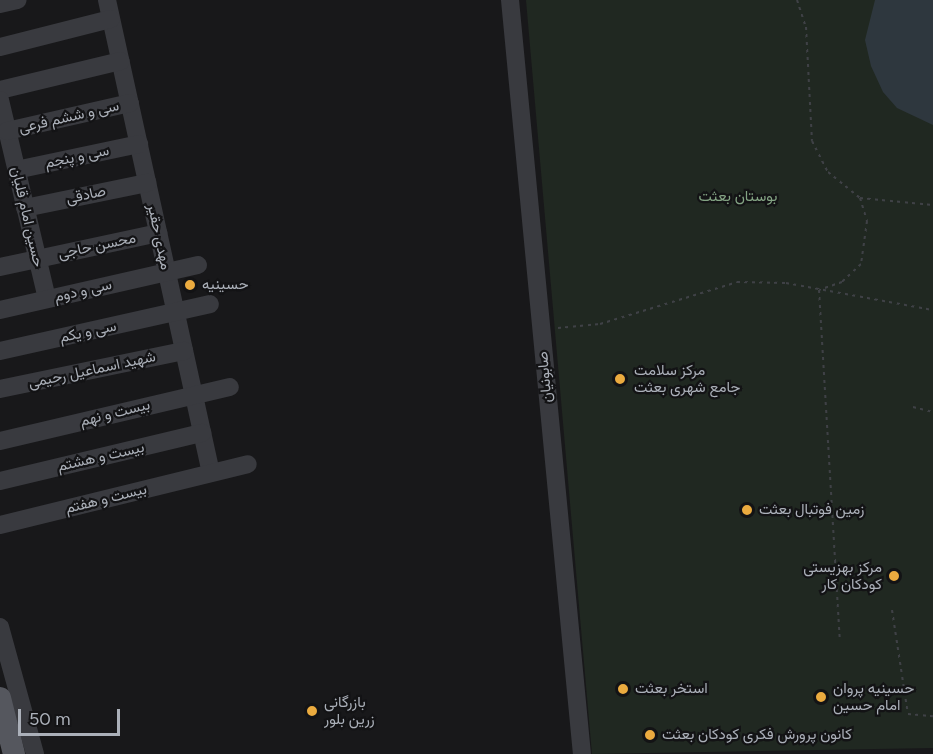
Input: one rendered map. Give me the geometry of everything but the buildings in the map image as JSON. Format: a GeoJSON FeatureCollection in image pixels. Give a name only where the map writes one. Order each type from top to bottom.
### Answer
{"type":"FeatureCollection","features":[{"type":"Feature","properties":{"kind":"main road"},"geometry":{"type":"LineString","coordinates":[[0,698],[23,751]]}},
{"type":"Feature","properties":{"kind":"street"},"geometry":{"type":"LineString","coordinates":[[0,4],[18,0]]}},
{"type":"Feature","properties":{"kind":"street","name":"مهدی حقیر"},"geometry":{"type":"LineString","coordinates":[[107,0],[211,473]]}},
{"type":"Feature","properties":{"kind":"street","name":"صابونیان"},"geometry":{"type":"LineString","coordinates":[[510,0],[582,754]]}},
{"type":"Feature","properties":{"kind":"street"},"geometry":{"type":"LineString","coordinates":[[0,47],[111,19]]}},
{"type":"Feature","properties":{"kind":"street"},"geometry":{"type":"LineString","coordinates":[[0,90],[121,61]]}},
{"type":"Feature","properties":{"kind":"street","name":"سی و ششم فرعی"},"geometry":{"type":"LineString","coordinates":[[7,131],[130,103]]}},
{"type":"Feature","properties":{"kind":"street","name":"حسین امام قلیان"},"geometry":{"type":"LineString","coordinates":[[1,106],[47,299]]}},
{"type":"Feature","properties":{"kind":"street","name":"سی و پنجم"},"geometry":{"type":"LineString","coordinates":[[16,170],[139,144]]}},
{"type":"Feature","properties":{"kind":"street","name":"صادقی"},"geometry":{"type":"LineString","coordinates":[[25,208],[147,183]]}},
{"type":"Feature","properties":{"kind":"street","name":"محسن حاجی"},"geometry":{"type":"LineString","coordinates":[[0,267],[158,232]]}},
{"type":"Feature","properties":{"kind":"street","name":"سی و دوم"},"geometry":{"type":"LineString","coordinates":[[0,310],[198,265]]}},
{"type":"Feature","properties":{"kind":"street","name":"سی و یکم"},"geometry":{"type":"LineString","coordinates":[[0,351],[210,304]]}},
{"type":"Feature","properties":{"kind":"street","name":"شهید اسماعیل رحیمی"},"geometry":{"type":"LineString","coordinates":[[0,389],[184,351]]}},
{"type":"Feature","properties":{"kind":"street","name":"بیست و نهم"},"geometry":{"type":"LineString","coordinates":[[0,441],[230,387]]}},
{"type":"Feature","properties":{"kind":"street","name":"بیست و هشتم"},"geometry":{"type":"LineString","coordinates":[[0,481],[202,433]]}},
{"type":"Feature","properties":{"kind":"street","name":"بیست و هفتم"},"geometry":{"type":"LineString","coordinates":[[0,525],[248,464]]}},
{"type":"Feature","properties":{"kind":"street"},"geometry":{"type":"LineString","coordinates":[[0,627],[23,751]]}},
{"type":"Feature","properties":{"kind":"path"},"geometry":{"type":"LineString","coordinates":[[797,0],[806,27],[812,141],[828,172],[860,198],[933,205]]}},
{"type":"Feature","properties":{"kind":"path"},"geometry":{"type":"LineString","coordinates":[[819,290],[842,282],[861,264],[867,221],[860,198]]}},
{"type":"Feature","properties":{"kind":"path"},"geometry":{"type":"LineString","coordinates":[[541,329],[600,324],[737,282],[786,283],[933,310]]}},
{"type":"Feature","properties":{"kind":"path"},"geometry":{"type":"LineString","coordinates":[[819,290],[840,640]]}},
{"type":"Feature","properties":{"kind":"path"},"geometry":{"type":"LineString","coordinates":[[913,407],[933,412]]}},
{"type":"Feature","properties":{"kind":"path"},"geometry":{"type":"LineString","coordinates":[[892,610],[908,714],[933,716]]}},
{"type":"Feature","properties":{"kind":"green space","name":"بوستان بعثت"},"geometry":{"type":"Polygon","coordinates":[[[526,0],[933,0],[933,748],[592,754],[526,0]]]}},
{"type":"Feature","properties":{"kind":"shaded area"},"geometry":{"type":"Polygon","coordinates":[[[875,0],[933,0],[933,125],[897,108],[883,92],[871,66],[865,40],[875,0]]]}},
{"type":"Feature","properties":{"kind":"place","name":"حسینیه"},"geometry":{"type":"Point","coordinates":[190,285]}},
{"type":"Feature","properties":{"kind":"place","name":"مرکز سلامت جامع شهری بعثت"},"geometry":{"type":"Point","coordinates":[620,379]}},
{"type":"Feature","properties":{"kind":"place","name":"زمین فوتبال بعثت"},"geometry":{"type":"Point","coordinates":[747,510]}},
{"type":"Feature","properties":{"kind":"place","name":"مرکز بهزیستی کودکان کار"},"geometry":{"type":"Point","coordinates":[894,576]}},
{"type":"Feature","properties":{"kind":"place","name":"استخر بعثت"},"geometry":{"type":"Point","coordinates":[623,689]}},
{"type":"Feature","properties":{"kind":"place","name":"حسینیه پروان امام حسین"},"geometry":{"type":"Point","coordinates":[821,697]}},
{"type":"Feature","properties":{"kind":"place","name":"بازرگانی زرین بلور"},"geometry":{"type":"Point","coordinates":[312,711]}},
{"type":"Feature","properties":{"kind":"place","name":"کانون پرورش فکری کودکان بعثت"},"geometry":{"type":"Point","coordinates":[650,735]}}]}
